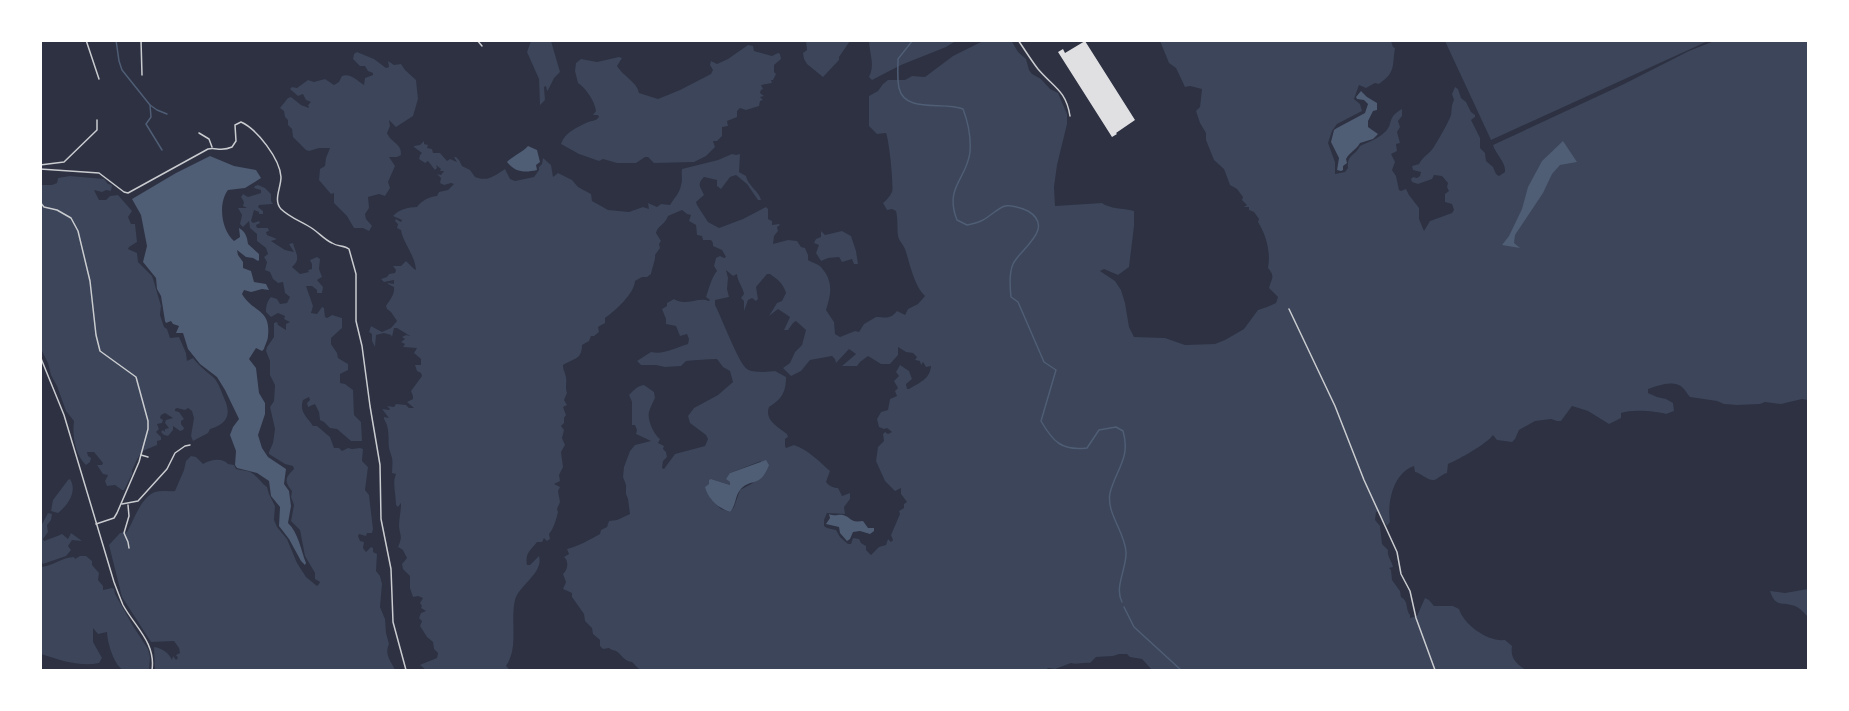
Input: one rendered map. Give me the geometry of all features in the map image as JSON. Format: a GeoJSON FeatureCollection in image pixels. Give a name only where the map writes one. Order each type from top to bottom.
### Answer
{"type":"FeatureCollection","features":[{"type":"Feature","properties":{"kind":"street"},"geometry":{"type":"LineString","coordinates":[[86,40],[99,79]]}},
{"type":"Feature","properties":{"kind":"street"},"geometry":{"type":"LineString","coordinates":[[141,40],[142,75]]}},
{"type":"Feature","properties":{"kind":"street"},"geometry":{"type":"LineString","coordinates":[[477,40],[482,46]]}},
{"type":"Feature","properties":{"kind":"street"},"geometry":{"type":"LineString","coordinates":[[1018,40],[1039,70],[1061,92],[1067,102],[1070,116]]}},
{"type":"Feature","properties":{"kind":"street"},"geometry":{"type":"LineString","coordinates":[[40,165],[64,162],[97,130],[97,120]]}},
{"type":"Feature","properties":{"kind":"street"},"geometry":{"type":"LineString","coordinates":[[40,169],[99,173],[128,193],[212,148],[218,150],[232,147],[236,141],[235,124],[241,122],[248,126],[266,146],[277,163],[281,177],[279,206],[283,211],[330,242],[347,247],[352,253],[357,280],[356,321],[362,346],[380,465],[381,519],[390,569],[393,622],[406,670]]}},
{"type":"Feature","properties":{"kind":"street"},"geometry":{"type":"LineString","coordinates":[[199,133],[209,139],[212,148]]}},
{"type":"Feature","properties":{"kind":"street"},"geometry":{"type":"LineString","coordinates":[[40,202],[48,208],[63,213],[74,222],[90,281],[100,351],[138,379],[148,424],[141,455],[114,518],[96,524]]}},
{"type":"Feature","properties":{"kind":"street"},"geometry":{"type":"LineString","coordinates":[[1289,309],[1335,406],[1364,480],[1397,552],[1401,574],[1410,591],[1416,618],[1436,670]]}},
{"type":"Feature","properties":{"kind":"street"},"geometry":{"type":"LineString","coordinates":[[40,356],[64,415],[114,582],[123,605],[144,635],[151,650],[152,670]]}},
{"type":"Feature","properties":{"kind":"street"},"geometry":{"type":"LineString","coordinates":[[121,504],[138,501],[167,469],[175,453],[190,445]]}},
{"type":"Feature","properties":{"kind":"street"},"geometry":{"type":"LineString","coordinates":[[141,455],[148,457]]}},
{"type":"Feature","properties":{"kind":"street"},"geometry":{"type":"LineString","coordinates":[[128,504],[129,516],[124,533],[129,548]]}},
{"type":"Feature","properties":{"kind":"shaded area"},"geometry":{"type":"Polygon","coordinates":[[[806,40],[956,41],[872,80],[869,77],[872,64],[869,42],[850,41],[839,60],[823,77],[804,59],[803,53],[807,50],[806,40]]]}},
{"type":"Feature","properties":{"kind":"shaded area"},"geometry":{"type":"Polygon","coordinates":[[[1011,40],[1018,52],[1026,59],[1032,74],[1058,93],[1067,114],[1067,124],[1057,165],[1054,187],[1055,206],[1102,203],[1134,211],[1129,267],[1118,275],[1104,269],[1100,271],[1115,281],[1121,290],[1129,327],[1134,337],[1165,338],[1185,345],[1215,344],[1225,340],[1244,329],[1258,310],[1276,303],[1278,297],[1269,288],[1272,276],[1268,268],[1268,250],[1259,219],[1254,212],[1249,210],[1249,207],[1244,207],[1247,205],[1242,200],[1243,197],[1237,189],[1230,185],[1224,169],[1214,160],[1206,140],[1206,133],[1196,111],[1200,107],[1202,89],[1185,87],[1176,68],[1169,63],[1160,41],[1391,41],[1395,48],[1391,72],[1379,84],[1375,83],[1366,88],[1359,85],[1354,99],[1360,104],[1362,111],[1337,124],[1328,143],[1335,162],[1335,174],[1345,172],[1350,158],[1360,146],[1383,134],[1394,115],[1402,109],[1402,116],[1398,121],[1400,127],[1397,132],[1400,143],[1396,144],[1397,151],[1391,154],[1395,162],[1392,170],[1399,190],[1406,189],[1419,208],[1419,219],[1424,231],[1430,221],[1452,213],[1454,210],[1452,204],[1445,202],[1445,194],[1449,191],[1448,183],[1442,176],[1434,175],[1432,179],[1418,184],[1412,182],[1411,179],[1420,176],[1421,172],[1413,170],[1412,166],[1419,164],[1444,130],[1451,115],[1454,100],[1452,94],[1455,87],[1475,115],[1471,120],[1480,138],[1480,148],[1485,153],[1486,161],[1499,176],[1505,172],[1505,168],[1493,145],[1689,51],[1714,41],[1808,41],[1808,400],[1802,399],[1781,404],[1765,402],[1724,404],[1690,397],[1679,385],[1666,384],[1648,389],[1648,393],[1673,403],[1674,411],[1666,414],[1644,411],[1626,412],[1621,413],[1621,418],[1609,424],[1588,411],[1572,406],[1561,421],[1551,419],[1535,421],[1519,430],[1512,442],[1497,440],[1493,435],[1479,447],[1448,464],[1447,473],[1436,479],[1429,479],[1415,472],[1414,466],[1401,475],[1391,498],[1390,522],[1387,526],[1378,511],[1375,520],[1380,526],[1382,544],[1388,550],[1393,567],[1389,568],[1392,580],[1405,601],[1410,618],[1417,616],[1425,598],[1434,606],[1453,606],[1459,609],[1466,621],[1477,631],[1491,638],[1505,640],[1512,646],[1514,660],[1526,670],[1152,670],[1142,659],[1119,654],[1096,657],[1090,663],[1071,663],[1046,670],[640,670],[616,651],[609,648],[603,649],[600,646],[600,640],[585,621],[584,614],[572,597],[572,593],[563,589],[566,582],[563,574],[567,566],[564,557],[569,554],[567,549],[600,534],[609,521],[630,514],[623,477],[624,467],[635,445],[651,441],[636,434],[635,425],[632,425],[632,402],[629,395],[637,387],[644,385],[654,392],[655,398],[649,412],[649,419],[653,431],[660,439],[658,443],[664,446],[663,449],[666,452],[667,457],[663,461],[662,468],[664,469],[675,454],[705,446],[708,439],[706,435],[690,423],[688,416],[694,408],[718,395],[733,382],[730,371],[723,367],[717,359],[686,361],[681,366],[665,367],[641,365],[637,361],[651,352],[665,352],[688,344],[687,334],[680,336],[676,326],[666,324],[662,309],[674,299],[683,302],[709,301],[706,297],[717,271],[714,266],[716,258],[726,257],[722,250],[713,246],[711,240],[703,240],[702,236],[697,235],[696,225],[689,221],[691,215],[682,210],[668,216],[657,230],[656,233],[661,241],[651,274],[635,281],[628,296],[605,318],[605,323],[598,327],[599,332],[582,345],[579,356],[563,365],[567,393],[564,400],[567,405],[563,407],[566,415],[561,426],[564,430],[562,438],[565,445],[561,452],[563,467],[559,475],[560,481],[554,484],[560,487],[558,491],[560,502],[555,524],[549,534],[550,539],[547,541],[544,538],[542,542],[537,542],[527,555],[527,565],[539,556],[540,562],[535,573],[517,594],[515,600],[512,651],[506,666],[510,670],[426,670],[420,665],[437,658],[438,653],[434,649],[433,642],[420,626],[421,613],[426,611],[421,608],[420,603],[423,598],[413,597],[410,576],[403,569],[402,564],[407,558],[403,550],[398,547],[401,538],[399,526],[401,503],[398,507],[396,505],[394,485],[396,474],[392,473],[388,430],[384,417],[389,418],[382,409],[389,410],[387,406],[394,407],[396,404],[414,408],[407,402],[413,399],[411,391],[422,376],[415,365],[421,365],[421,359],[414,353],[417,348],[403,347],[405,344],[401,342],[405,339],[402,337],[410,336],[397,328],[394,328],[392,337],[384,333],[376,335],[375,347],[372,334],[369,332],[371,326],[382,332],[391,328],[397,321],[386,306],[394,290],[394,287],[388,283],[394,284],[394,280],[384,282],[381,279],[395,273],[393,266],[401,266],[406,261],[416,270],[401,230],[397,228],[398,224],[395,221],[396,219],[401,222],[402,220],[393,216],[404,209],[417,207],[426,199],[437,196],[439,192],[448,190],[454,184],[440,183],[441,178],[437,174],[441,175],[444,171],[440,171],[441,169],[436,165],[435,170],[428,161],[425,163],[419,159],[422,153],[414,146],[424,141],[433,153],[440,153],[447,161],[450,159],[457,162],[454,157],[456,157],[462,166],[470,170],[475,177],[484,179],[491,178],[505,169],[510,179],[515,181],[534,177],[543,158],[551,165],[553,177],[558,173],[572,180],[578,187],[591,194],[592,201],[608,210],[629,212],[643,207],[649,209],[648,203],[657,207],[661,204],[670,205],[680,188],[682,169],[732,154],[740,154],[739,172],[746,176],[761,200],[758,200],[747,184],[736,175],[730,177],[721,189],[717,186],[717,180],[704,177],[700,184],[704,195],[696,202],[697,205],[708,222],[719,228],[766,207],[768,219],[772,221],[772,225],[780,225],[777,227],[778,231],[774,236],[773,244],[788,240],[797,241],[801,247],[805,248],[808,260],[820,266],[825,272],[830,283],[826,310],[834,322],[835,334],[840,337],[855,331],[859,332],[864,324],[876,317],[890,317],[897,311],[905,315],[908,309],[918,304],[925,296],[915,281],[899,238],[896,211],[887,210],[883,203],[892,192],[890,153],[886,133],[877,134],[869,126],[869,96],[878,91],[888,80],[905,80],[912,76],[925,77],[953,56],[981,42],[1011,40]],[[726,270],[729,297],[715,300],[715,305],[739,358],[749,370],[775,371],[786,377],[782,395],[769,407],[768,416],[787,434],[786,448],[794,445],[808,453],[830,471],[827,483],[838,488],[842,496],[850,493],[850,499],[844,507],[845,514],[827,513],[824,526],[836,530],[848,544],[851,544],[853,538],[859,539],[871,555],[879,547],[886,545],[888,539],[891,542],[893,540],[891,535],[900,514],[899,511],[907,502],[901,494],[901,488],[895,491],[885,481],[876,461],[878,447],[884,441],[883,434],[892,432],[887,428],[879,427],[877,419],[881,412],[888,410],[890,399],[897,396],[895,391],[898,388],[894,381],[899,376],[896,372],[900,365],[909,371],[912,379],[906,384],[907,389],[923,380],[931,366],[926,367],[923,362],[921,365],[920,361],[915,360],[917,357],[913,353],[898,347],[898,355],[890,364],[881,364],[868,356],[857,366],[842,366],[856,354],[849,349],[836,363],[832,356],[810,360],[801,371],[791,376],[783,368],[790,363],[795,352],[802,345],[806,330],[796,321],[788,330],[784,330],[790,317],[778,309],[769,316],[786,293],[780,282],[767,274],[756,287],[758,299],[748,300],[744,311],[744,301],[741,298],[744,294],[737,274],[733,276],[726,270]],[[761,461],[730,473],[730,485],[711,479],[710,498],[721,509],[730,512],[740,490],[753,483],[761,461]]]}},
{"type":"Feature","properties":{"kind":"shaded area"},"geometry":{"type":"Polygon","coordinates":[[[531,41],[551,41],[560,72],[547,91],[546,86],[544,87],[545,100],[540,105],[539,79],[527,52],[531,41]]]}},
{"type":"Feature","properties":{"kind":"shaded area"},"geometry":{"type":"Polygon","coordinates":[[[1445,41],[1708,41],[1491,140],[1445,41]]]}},
{"type":"Feature","properties":{"kind":"shaded area"},"geometry":{"type":"Polygon","coordinates":[[[748,45],[753,46],[754,51],[772,56],[780,54],[781,59],[774,65],[776,74],[771,80],[772,83],[761,85],[763,89],[760,93],[764,96],[760,97],[763,100],[760,101],[759,106],[746,110],[740,108],[737,111],[737,117],[727,121],[728,126],[722,127],[722,136],[717,141],[713,141],[715,147],[706,156],[694,162],[654,163],[645,157],[636,163],[617,163],[603,159],[599,161],[561,144],[571,131],[599,117],[593,115],[596,111],[594,104],[578,83],[576,63],[581,59],[597,62],[622,58],[617,66],[636,86],[639,93],[658,99],[711,74],[713,70],[710,65],[711,61],[717,64],[748,45]]]}},
{"type":"Feature","properties":{"kind":"shaded area"},"geometry":{"type":"Polygon","coordinates":[[[357,52],[374,59],[386,68],[389,67],[388,61],[394,65],[401,64],[416,80],[418,99],[413,116],[396,127],[389,120],[390,126],[387,133],[400,148],[401,155],[389,157],[395,166],[388,182],[390,188],[385,196],[379,194],[368,197],[369,208],[365,214],[372,226],[369,231],[354,228],[347,216],[334,203],[334,193],[331,194],[319,180],[320,169],[325,166],[330,148],[306,150],[293,137],[284,111],[280,108],[291,97],[309,108],[308,105],[311,102],[306,100],[303,94],[298,96],[290,89],[297,88],[308,80],[314,82],[325,79],[334,85],[342,76],[348,76],[364,85],[365,78],[373,73],[353,59],[357,52]]]}},
{"type":"Feature","properties":{"kind":"shaded area"},"geometry":{"type":"Polygon","coordinates":[[[1361,91],[1377,103],[1377,110],[1373,111],[1368,127],[1378,134],[1373,139],[1360,143],[1346,159],[1347,163],[1343,166],[1343,170],[1337,170],[1339,158],[1331,142],[1334,130],[1365,113],[1368,104],[1356,97],[1361,91]]]}},
{"type":"Feature","properties":{"kind":"shaded area"},"geometry":{"type":"Polygon","coordinates":[[[1563,141],[1577,162],[1560,165],[1552,174],[1543,193],[1515,235],[1514,243],[1520,248],[1502,245],[1522,209],[1528,187],[1542,161],[1563,141]]]}},
{"type":"Feature","properties":{"kind":"shaded area"},"geometry":{"type":"Polygon","coordinates":[[[528,146],[537,150],[540,162],[536,165],[537,170],[524,171],[513,168],[507,162],[528,146]]]}},
{"type":"Feature","properties":{"kind":"shaded area"},"geometry":{"type":"Polygon","coordinates":[[[210,156],[234,166],[256,170],[261,178],[245,188],[228,190],[223,202],[222,216],[226,230],[234,241],[240,237],[239,228],[246,235],[248,244],[259,254],[258,261],[246,257],[237,250],[243,262],[243,268],[251,271],[254,282],[266,284],[269,290],[251,292],[244,290],[242,294],[264,315],[268,327],[268,338],[264,349],[262,351],[256,348],[249,359],[256,368],[259,393],[265,403],[265,414],[258,435],[268,457],[286,469],[284,484],[289,491],[291,506],[288,523],[297,536],[305,565],[279,526],[280,507],[271,496],[269,481],[257,473],[237,468],[235,465],[236,451],[230,435],[239,419],[217,377],[200,364],[188,349],[183,333],[176,333],[179,326],[171,321],[166,323],[156,278],[143,262],[147,246],[141,215],[132,199],[210,156]]]}},
{"type":"Feature","properties":{"kind":"shaded area"},"geometry":{"type":"Polygon","coordinates":[[[70,176],[104,179],[112,185],[111,191],[94,190],[99,200],[118,195],[132,211],[128,217],[131,224],[135,224],[137,242],[128,249],[137,253],[138,262],[152,276],[161,306],[160,315],[164,327],[170,338],[179,337],[187,361],[193,358],[215,379],[228,409],[224,421],[193,441],[191,436],[194,418],[192,411],[188,408],[175,409],[184,419],[181,424],[184,428],[180,431],[173,426],[168,436],[161,432],[169,428],[165,423],[166,420],[173,418],[165,413],[161,415],[160,418],[163,420],[162,423],[157,424],[159,429],[156,432],[161,440],[157,441],[157,445],[145,450],[137,459],[124,490],[115,485],[107,486],[105,481],[108,475],[103,474],[97,465],[103,463],[94,452],[87,452],[91,458],[86,465],[79,456],[73,432],[74,421],[66,411],[41,349],[40,185],[52,185],[57,183],[58,178],[70,176]]]}},
{"type":"Feature","properties":{"kind":"shaded area"},"geometry":{"type":"Polygon","coordinates":[[[258,185],[271,194],[273,204],[259,205],[263,214],[254,210],[251,221],[253,223],[259,221],[257,228],[268,228],[267,235],[277,239],[271,241],[285,250],[294,252],[289,244],[293,243],[297,261],[292,267],[300,274],[312,269],[310,260],[317,257],[320,259],[319,269],[322,277],[317,280],[323,287],[322,293],[317,293],[312,286],[306,286],[313,306],[311,313],[317,314],[322,307],[325,317],[332,315],[342,318],[342,328],[331,338],[331,344],[338,358],[348,364],[348,370],[340,374],[340,383],[353,390],[354,415],[361,422],[362,441],[351,441],[337,429],[330,428],[320,420],[315,404],[308,407],[309,397],[303,400],[302,408],[313,426],[317,426],[330,437],[334,448],[342,451],[348,448],[363,449],[362,461],[368,467],[365,490],[369,495],[373,529],[372,533],[367,533],[366,536],[359,534],[358,536],[360,541],[364,542],[363,548],[366,552],[371,547],[377,554],[376,571],[382,584],[380,607],[385,619],[389,644],[388,655],[395,670],[155,670],[154,647],[165,651],[172,660],[173,656],[176,660],[178,658],[176,655],[180,653],[179,648],[174,641],[151,642],[122,597],[109,545],[120,533],[127,532],[142,504],[150,495],[158,491],[175,491],[186,461],[191,456],[196,457],[203,464],[212,460],[223,460],[234,465],[236,469],[250,472],[258,478],[267,487],[275,506],[274,520],[287,539],[297,563],[306,577],[317,586],[320,582],[315,579],[315,573],[305,556],[300,530],[291,521],[294,505],[291,497],[292,491],[287,480],[294,469],[293,466],[269,454],[275,429],[270,407],[274,401],[275,385],[270,375],[270,361],[266,351],[274,337],[274,323],[277,322],[286,330],[286,324],[290,322],[278,313],[271,317],[266,312],[266,308],[271,297],[277,299],[280,304],[287,303],[290,297],[285,293],[283,282],[278,283],[270,272],[265,270],[267,262],[264,257],[268,254],[266,248],[257,241],[257,234],[250,228],[249,221],[243,227],[240,224],[242,215],[238,208],[247,208],[243,206],[244,202],[241,197],[243,194],[248,197],[261,193],[261,190],[254,188],[258,185]]]}},
{"type":"Feature","properties":{"kind":"shaded area"},"geometry":{"type":"Polygon","coordinates":[[[821,231],[825,235],[842,231],[851,236],[858,264],[854,264],[852,259],[842,262],[839,257],[821,261],[816,253],[819,245],[814,243],[821,237],[821,231]]]}},
{"type":"Feature","properties":{"kind":"shaded area"},"geometry":{"type":"Polygon","coordinates":[[[766,460],[769,465],[766,472],[759,480],[740,490],[730,512],[721,508],[708,495],[705,487],[709,484],[709,480],[730,485],[726,479],[730,473],[766,460]]]}},
{"type":"Feature","properties":{"kind":"shaded area"},"geometry":{"type":"Polygon","coordinates":[[[70,479],[73,489],[68,503],[58,513],[51,511],[53,500],[70,479]]]}},
{"type":"Feature","properties":{"kind":"shaded area"},"geometry":{"type":"Polygon","coordinates":[[[48,513],[52,514],[44,541],[62,534],[68,539],[71,533],[82,541],[72,540],[68,546],[71,550],[66,556],[43,564],[41,526],[48,513]]]}},
{"type":"Feature","properties":{"kind":"shaded area"},"geometry":{"type":"Polygon","coordinates":[[[829,514],[843,515],[853,521],[863,521],[868,528],[874,528],[874,531],[870,534],[860,531],[853,532],[847,541],[840,533],[839,527],[826,524],[830,518],[829,514]]]}},
{"type":"Feature","properties":{"kind":"shaded area"},"geometry":{"type":"Polygon","coordinates":[[[86,556],[92,561],[92,565],[99,573],[98,580],[103,590],[114,589],[148,649],[149,670],[136,672],[121,668],[112,654],[107,632],[98,634],[93,628],[93,642],[102,658],[99,663],[62,661],[41,654],[41,567],[65,558],[74,557],[75,559],[86,556]]]}},
{"type":"Feature","properties":{"kind":"shaded area"},"geometry":{"type":"Polygon","coordinates":[[[1808,589],[1808,617],[1797,607],[1775,601],[1770,591],[1785,593],[1808,589]]]}},
{"type":"Feature","properties":{"kind":"building"},"geometry":{"type":"Polygon","coordinates":[[[1085,41],[1135,120],[1112,137],[1058,52],[1063,49],[1065,53],[1085,41]]]}},
{"type":"Feature","properties":{"kind":"waterway"},"geometry":{"type":"LineString","coordinates":[[116,40],[122,70],[150,105],[151,117],[146,124],[162,150]]}},
{"type":"Feature","properties":{"kind":"waterway"},"geometry":{"type":"LineString","coordinates":[[913,40],[898,59],[898,85],[903,96],[917,104],[963,109],[968,125],[970,152],[953,199],[957,220],[967,225],[974,223],[1005,206],[1028,211],[1036,218],[1037,231],[1013,264],[1010,285],[1011,297],[1018,302],[1044,362],[1056,370],[1041,421],[1059,444],[1078,449],[1087,448],[1099,430],[1116,427],[1123,431],[1124,456],[1109,500],[1123,537],[1126,552],[1119,590],[1122,602]]}},
{"type":"Feature","properties":{"kind":"waterway"},"geometry":{"type":"LineString","coordinates":[[150,105],[167,114]]}},
{"type":"Feature","properties":{"kind":"waterway"},"geometry":{"type":"LineString","coordinates":[[1124,607],[1134,627],[1181,670]]}}]}
